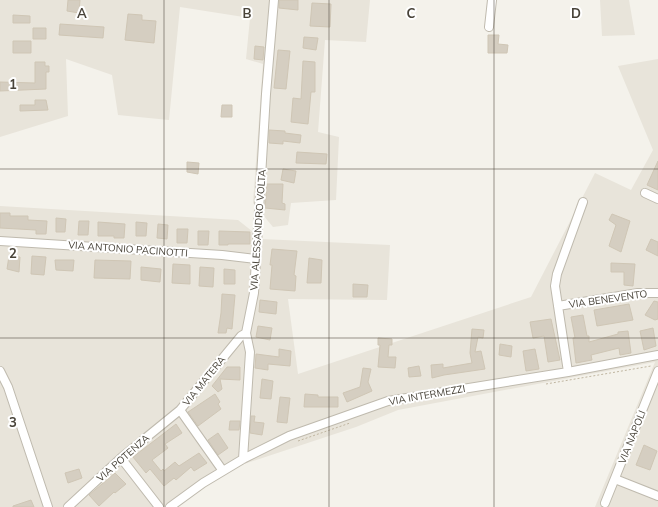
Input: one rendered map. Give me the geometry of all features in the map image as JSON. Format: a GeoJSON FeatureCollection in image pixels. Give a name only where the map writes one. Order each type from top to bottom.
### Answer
{"type":"FeatureCollection","features":[{"type":"Feature","properties":{"kind":"street","name":"VIA ALESSANDRO VOLTA"},"geometry":{"type":"LineString","coordinates":[[243,459],[250,352],[246,333],[254,293],[266,94],[274,0]]}},
{"type":"Feature","properties":{"kind":"street"},"geometry":{"type":"LineString","coordinates":[[489,27],[492,0]]}},
{"type":"Feature","properties":{"kind":"street"},"geometry":{"type":"LineString","coordinates":[[645,193],[658,199]]}},
{"type":"Feature","properties":{"kind":"street","name":"VIA BENEVENTO"},"geometry":{"type":"LineString","coordinates":[[568,372],[555,286],[557,274],[583,202]]}},
{"type":"Feature","properties":{"kind":"street","name":"VIA ANTONIO PACINOTTI"},"geometry":{"type":"LineString","coordinates":[[0,241],[222,255],[256,259]]}},
{"type":"Feature","properties":{"kind":"street","name":"VIA BENEVENTO"},"geometry":{"type":"LineString","coordinates":[[558,306],[638,293],[658,293]]}},
{"type":"Feature","properties":{"kind":"street","name":"VIA MATERA"},"geometry":{"type":"LineString","coordinates":[[223,471],[180,410],[241,336],[246,333]]}},
{"type":"Feature","properties":{"kind":"street","name":"VIA INTERMEZZI"},"geometry":{"type":"LineString","coordinates":[[170,507],[203,483],[243,459],[289,436],[388,401],[657,356]]}},
{"type":"Feature","properties":{"kind":"street","name":"VIA NAPOLI"},"geometry":{"type":"LineString","coordinates":[[605,504],[657,368]]}},
{"type":"Feature","properties":{"kind":"street"},"geometry":{"type":"LineString","coordinates":[[0,371],[8,386],[48,507]]}},
{"type":"Feature","properties":{"kind":"street","name":"VIA POTENZA"},"geometry":{"type":"LineString","coordinates":[[68,507],[121,458],[180,410]]}},
{"type":"Feature","properties":{"kind":"street"},"geometry":{"type":"LineString","coordinates":[[121,458],[159,507]]}},
{"type":"Feature","properties":{"kind":"street"},"geometry":{"type":"LineString","coordinates":[[615,479],[658,496]]}},
{"type":"Feature","properties":{"kind":"path"},"geometry":{"type":"LineString","coordinates":[[541,384],[657,368]]}},
{"type":"Feature","properties":{"kind":"path"},"geometry":{"type":"LineString","coordinates":[[292,443],[350,423]]}},
{"type":"Feature","properties":{"kind":"shaded area"},"geometry":{"type":"Polygon","coordinates":[[[0,0],[370,0],[366,42],[325,40],[318,132],[339,137],[336,200],[291,203],[288,225],[273,227],[253,203],[263,64],[246,59],[250,18],[180,7],[169,120],[118,115],[112,75],[66,59],[68,116],[0,137],[0,0]]]}},
{"type":"Feature","properties":{"kind":"shaded area"},"geometry":{"type":"Polygon","coordinates":[[[600,0],[629,0],[635,35],[602,36],[600,0]]]}},
{"type":"Feature","properties":{"kind":"shaded area"},"geometry":{"type":"Polygon","coordinates":[[[658,59],[658,507],[595,507],[655,362],[398,410],[356,427],[223,471],[170,507],[0,507],[0,206],[238,220],[262,239],[390,245],[387,300],[288,299],[298,374],[531,297],[595,173],[631,190],[653,150],[618,66],[658,59]]]}},
{"type":"Feature","properties":{"kind":"building"},"geometry":{"type":"Polygon","coordinates":[[[68,0],[80,0],[79,13],[67,11],[68,0]]]}},
{"type":"Feature","properties":{"kind":"building"},"geometry":{"type":"Polygon","coordinates":[[[279,0],[298,0],[298,10],[279,8],[279,0]]]}},
{"type":"Feature","properties":{"kind":"building"},"geometry":{"type":"Polygon","coordinates":[[[312,3],[331,4],[330,27],[310,26],[312,3]]]}},
{"type":"Feature","properties":{"kind":"building"},"geometry":{"type":"Polygon","coordinates":[[[128,14],[142,15],[142,20],[156,21],[154,43],[125,40],[128,14]]]}},
{"type":"Feature","properties":{"kind":"building"},"geometry":{"type":"Polygon","coordinates":[[[13,15],[30,16],[30,23],[13,23],[13,15]]]}},
{"type":"Feature","properties":{"kind":"building"},"geometry":{"type":"Polygon","coordinates":[[[60,24],[104,27],[103,38],[59,35],[60,24]]]}},
{"type":"Feature","properties":{"kind":"building"},"geometry":{"type":"Polygon","coordinates":[[[33,28],[46,28],[46,39],[33,39],[33,28]]]}},
{"type":"Feature","properties":{"kind":"building"},"geometry":{"type":"Polygon","coordinates":[[[488,35],[499,35],[498,44],[508,45],[507,53],[488,53],[488,35]]]}},
{"type":"Feature","properties":{"kind":"building"},"geometry":{"type":"Polygon","coordinates":[[[304,37],[318,38],[316,50],[303,48],[304,37]]]}},
{"type":"Feature","properties":{"kind":"building"},"geometry":{"type":"Polygon","coordinates":[[[13,41],[31,41],[31,53],[13,53],[13,41]]]}},
{"type":"Feature","properties":{"kind":"building"},"geometry":{"type":"Polygon","coordinates":[[[255,46],[264,47],[263,60],[254,59],[255,46]]]}},
{"type":"Feature","properties":{"kind":"building"},"geometry":{"type":"Polygon","coordinates":[[[278,50],[290,51],[286,89],[274,88],[278,50]]]}},
{"type":"Feature","properties":{"kind":"building"},"geometry":{"type":"Polygon","coordinates":[[[303,61],[315,62],[315,92],[311,92],[308,124],[291,122],[293,98],[301,99],[303,61]]]}},
{"type":"Feature","properties":{"kind":"building"},"geometry":{"type":"Polygon","coordinates":[[[35,62],[45,62],[45,66],[49,66],[49,72],[46,72],[46,89],[0,91],[0,82],[35,83],[35,62]]]}},
{"type":"Feature","properties":{"kind":"building"},"geometry":{"type":"Polygon","coordinates":[[[35,100],[46,100],[48,110],[20,111],[20,105],[35,105],[35,100]]]}},
{"type":"Feature","properties":{"kind":"building"},"geometry":{"type":"Polygon","coordinates":[[[222,105],[232,105],[232,117],[221,117],[222,105]]]}},
{"type":"Feature","properties":{"kind":"building"},"geometry":{"type":"Polygon","coordinates":[[[269,130],[285,131],[285,133],[301,135],[300,143],[283,141],[283,144],[269,143],[269,130]]]}},
{"type":"Feature","properties":{"kind":"building"},"geometry":{"type":"Polygon","coordinates":[[[297,152],[327,154],[326,164],[296,163],[297,152]]]}},
{"type":"Feature","properties":{"kind":"building"},"geometry":{"type":"Polygon","coordinates":[[[658,161],[658,190],[647,185],[658,161]]]}},
{"type":"Feature","properties":{"kind":"building"},"geometry":{"type":"Polygon","coordinates":[[[187,162],[199,163],[198,174],[187,172],[187,162]]]}},
{"type":"Feature","properties":{"kind":"building"},"geometry":{"type":"Polygon","coordinates":[[[283,169],[296,171],[294,183],[281,180],[283,169]]]}},
{"type":"Feature","properties":{"kind":"building"},"geometry":{"type":"Polygon","coordinates":[[[267,184],[283,184],[282,203],[285,204],[285,210],[265,208],[267,184]]]}},
{"type":"Feature","properties":{"kind":"building"},"geometry":{"type":"Polygon","coordinates":[[[0,213],[10,213],[10,216],[28,216],[28,220],[47,221],[46,234],[36,234],[36,230],[0,228],[0,213]]]}},
{"type":"Feature","properties":{"kind":"building"},"geometry":{"type":"Polygon","coordinates":[[[612,214],[630,221],[621,252],[609,246],[616,225],[609,220],[612,214]]]}},
{"type":"Feature","properties":{"kind":"building"},"geometry":{"type":"Polygon","coordinates":[[[56,218],[66,219],[65,232],[56,232],[56,218]]]}},
{"type":"Feature","properties":{"kind":"building"},"geometry":{"type":"Polygon","coordinates":[[[79,221],[89,221],[88,235],[78,235],[79,221]]]}},
{"type":"Feature","properties":{"kind":"building"},"geometry":{"type":"Polygon","coordinates":[[[98,222],[125,224],[124,238],[114,238],[114,236],[98,236],[98,222]]]}},
{"type":"Feature","properties":{"kind":"building"},"geometry":{"type":"Polygon","coordinates":[[[136,222],[147,223],[146,236],[136,236],[136,222]]]}},
{"type":"Feature","properties":{"kind":"building"},"geometry":{"type":"Polygon","coordinates":[[[158,224],[168,225],[167,239],[157,238],[158,224]]]}},
{"type":"Feature","properties":{"kind":"building"},"geometry":{"type":"Polygon","coordinates":[[[177,229],[188,229],[187,243],[177,243],[177,229]]]}},
{"type":"Feature","properties":{"kind":"building"},"geometry":{"type":"Polygon","coordinates":[[[198,231],[209,231],[208,245],[198,245],[198,231]]]}},
{"type":"Feature","properties":{"kind":"building"},"geometry":{"type":"Polygon","coordinates":[[[219,231],[250,232],[250,244],[219,245],[219,231]]]}},
{"type":"Feature","properties":{"kind":"building"},"geometry":{"type":"Polygon","coordinates":[[[651,239],[658,242],[658,256],[646,250],[651,239]]]}},
{"type":"Feature","properties":{"kind":"building"},"geometry":{"type":"Polygon","coordinates":[[[272,249],[297,251],[294,275],[296,276],[295,291],[270,289],[272,249]]]}},
{"type":"Feature","properties":{"kind":"building"},"geometry":{"type":"Polygon","coordinates":[[[9,256],[20,257],[19,272],[7,269],[9,256]]]}},
{"type":"Feature","properties":{"kind":"building"},"geometry":{"type":"Polygon","coordinates":[[[32,256],[46,257],[44,275],[31,274],[32,256]]]}},
{"type":"Feature","properties":{"kind":"building"},"geometry":{"type":"Polygon","coordinates":[[[309,258],[322,260],[321,283],[307,283],[309,258]]]}},
{"type":"Feature","properties":{"kind":"building"},"geometry":{"type":"Polygon","coordinates":[[[55,260],[74,260],[73,271],[56,270],[55,260]]]}},
{"type":"Feature","properties":{"kind":"building"},"geometry":{"type":"Polygon","coordinates":[[[95,260],[131,261],[130,279],[94,278],[95,260]]]}},
{"type":"Feature","properties":{"kind":"building"},"geometry":{"type":"Polygon","coordinates":[[[611,263],[635,264],[633,286],[624,285],[624,272],[611,272],[611,263]]]}},
{"type":"Feature","properties":{"kind":"building"},"geometry":{"type":"Polygon","coordinates":[[[173,264],[190,265],[190,284],[172,283],[173,264]]]}},
{"type":"Feature","properties":{"kind":"building"},"geometry":{"type":"Polygon","coordinates":[[[141,267],[161,269],[160,282],[141,280],[141,267]]]}},
{"type":"Feature","properties":{"kind":"building"},"geometry":{"type":"Polygon","coordinates":[[[200,267],[214,268],[213,287],[199,286],[200,267]]]}},
{"type":"Feature","properties":{"kind":"building"},"geometry":{"type":"Polygon","coordinates":[[[224,269],[235,270],[235,284],[224,284],[224,269]]]}},
{"type":"Feature","properties":{"kind":"building"},"geometry":{"type":"Polygon","coordinates":[[[353,284],[368,285],[367,297],[353,297],[353,284]]]}},
{"type":"Feature","properties":{"kind":"building"},"geometry":{"type":"Polygon","coordinates":[[[222,294],[235,295],[232,329],[227,328],[226,333],[218,333],[221,313],[222,294]]]}},
{"type":"Feature","properties":{"kind":"building"},"geometry":{"type":"Polygon","coordinates":[[[260,300],[277,302],[276,314],[259,312],[260,300]]]}},
{"type":"Feature","properties":{"kind":"building"},"geometry":{"type":"Polygon","coordinates":[[[654,301],[658,302],[658,319],[655,320],[645,315],[654,301]]]}},
{"type":"Feature","properties":{"kind":"building"},"geometry":{"type":"Polygon","coordinates":[[[629,304],[633,320],[597,326],[594,310],[629,304]]]}},
{"type":"Feature","properties":{"kind":"building"},"geometry":{"type":"Polygon","coordinates":[[[583,315],[587,336],[589,336],[589,342],[618,334],[618,332],[628,331],[631,353],[620,355],[619,348],[591,355],[592,360],[576,363],[573,338],[575,338],[571,317],[583,315]]]}},
{"type":"Feature","properties":{"kind":"building"},"geometry":{"type":"Polygon","coordinates":[[[551,319],[560,360],[548,362],[544,336],[533,338],[530,322],[551,319]]]}},
{"type":"Feature","properties":{"kind":"building"},"geometry":{"type":"Polygon","coordinates":[[[258,326],[272,328],[270,340],[256,337],[258,326]]]}},
{"type":"Feature","properties":{"kind":"building"},"geometry":{"type":"Polygon","coordinates":[[[653,328],[656,346],[644,350],[640,331],[653,328]]]}},
{"type":"Feature","properties":{"kind":"building"},"geometry":{"type":"Polygon","coordinates":[[[472,329],[484,330],[483,338],[478,337],[475,352],[481,351],[485,369],[432,378],[431,365],[443,364],[443,368],[472,363],[470,353],[472,329]]]}},
{"type":"Feature","properties":{"kind":"building"},"geometry":{"type":"Polygon","coordinates":[[[378,338],[392,339],[392,345],[389,345],[388,357],[396,357],[395,368],[378,367],[380,345],[378,345],[378,338]]]}},
{"type":"Feature","properties":{"kind":"building"},"geometry":{"type":"Polygon","coordinates":[[[500,344],[512,346],[511,357],[499,355],[500,344]]]}},
{"type":"Feature","properties":{"kind":"building"},"geometry":{"type":"Polygon","coordinates":[[[279,349],[291,351],[290,366],[268,364],[268,370],[255,368],[256,354],[279,357],[279,349]]]}},
{"type":"Feature","properties":{"kind":"building"},"geometry":{"type":"Polygon","coordinates":[[[535,349],[539,369],[526,371],[523,351],[535,349]]]}},
{"type":"Feature","properties":{"kind":"building"},"geometry":{"type":"Polygon","coordinates":[[[419,366],[421,376],[409,377],[408,368],[419,366]]]}},
{"type":"Feature","properties":{"kind":"building"},"geometry":{"type":"Polygon","coordinates":[[[227,367],[240,367],[240,380],[220,379],[222,389],[218,392],[212,386],[227,367]]]}},
{"type":"Feature","properties":{"kind":"building"},"geometry":{"type":"Polygon","coordinates":[[[363,368],[371,369],[368,382],[372,391],[347,402],[343,393],[360,387],[363,368]]]}},
{"type":"Feature","properties":{"kind":"building"},"geometry":{"type":"Polygon","coordinates":[[[262,379],[273,381],[271,399],[260,398],[262,379]]]}},
{"type":"Feature","properties":{"kind":"building"},"geometry":{"type":"Polygon","coordinates":[[[215,394],[220,402],[218,404],[221,409],[198,426],[188,412],[215,394]]]}},
{"type":"Feature","properties":{"kind":"building"},"geometry":{"type":"Polygon","coordinates":[[[305,394],[318,395],[318,397],[338,397],[338,407],[304,407],[305,394]]]}},
{"type":"Feature","properties":{"kind":"building"},"geometry":{"type":"Polygon","coordinates":[[[280,397],[290,398],[287,423],[277,422],[280,397]]]}},
{"type":"Feature","properties":{"kind":"building"},"geometry":{"type":"Polygon","coordinates":[[[251,416],[255,416],[254,422],[264,423],[262,435],[250,433],[251,416]]]}},
{"type":"Feature","properties":{"kind":"building"},"geometry":{"type":"Polygon","coordinates":[[[230,421],[240,421],[239,430],[229,430],[230,421]]]}},
{"type":"Feature","properties":{"kind":"building"},"geometry":{"type":"Polygon","coordinates":[[[176,424],[182,433],[165,444],[168,448],[152,460],[161,471],[163,469],[164,471],[175,462],[179,466],[199,453],[207,463],[194,471],[191,467],[176,480],[174,478],[164,486],[150,469],[146,473],[133,457],[176,424]]]}},
{"type":"Feature","properties":{"kind":"building"},"geometry":{"type":"Polygon","coordinates":[[[218,433],[228,448],[218,455],[208,440],[218,433]]]}},
{"type":"Feature","properties":{"kind":"building"},"geometry":{"type":"Polygon","coordinates":[[[644,445],[657,451],[650,470],[636,465],[644,445]]]}},
{"type":"Feature","properties":{"kind":"building"},"geometry":{"type":"Polygon","coordinates":[[[79,469],[82,478],[68,483],[65,473],[79,469]]]}},
{"type":"Feature","properties":{"kind":"building"},"geometry":{"type":"Polygon","coordinates":[[[115,473],[126,484],[115,493],[114,492],[99,506],[89,495],[115,473]]]}},
{"type":"Feature","properties":{"kind":"building"},"geometry":{"type":"Polygon","coordinates":[[[31,500],[34,507],[13,507],[13,506],[31,500]]]}}]}
